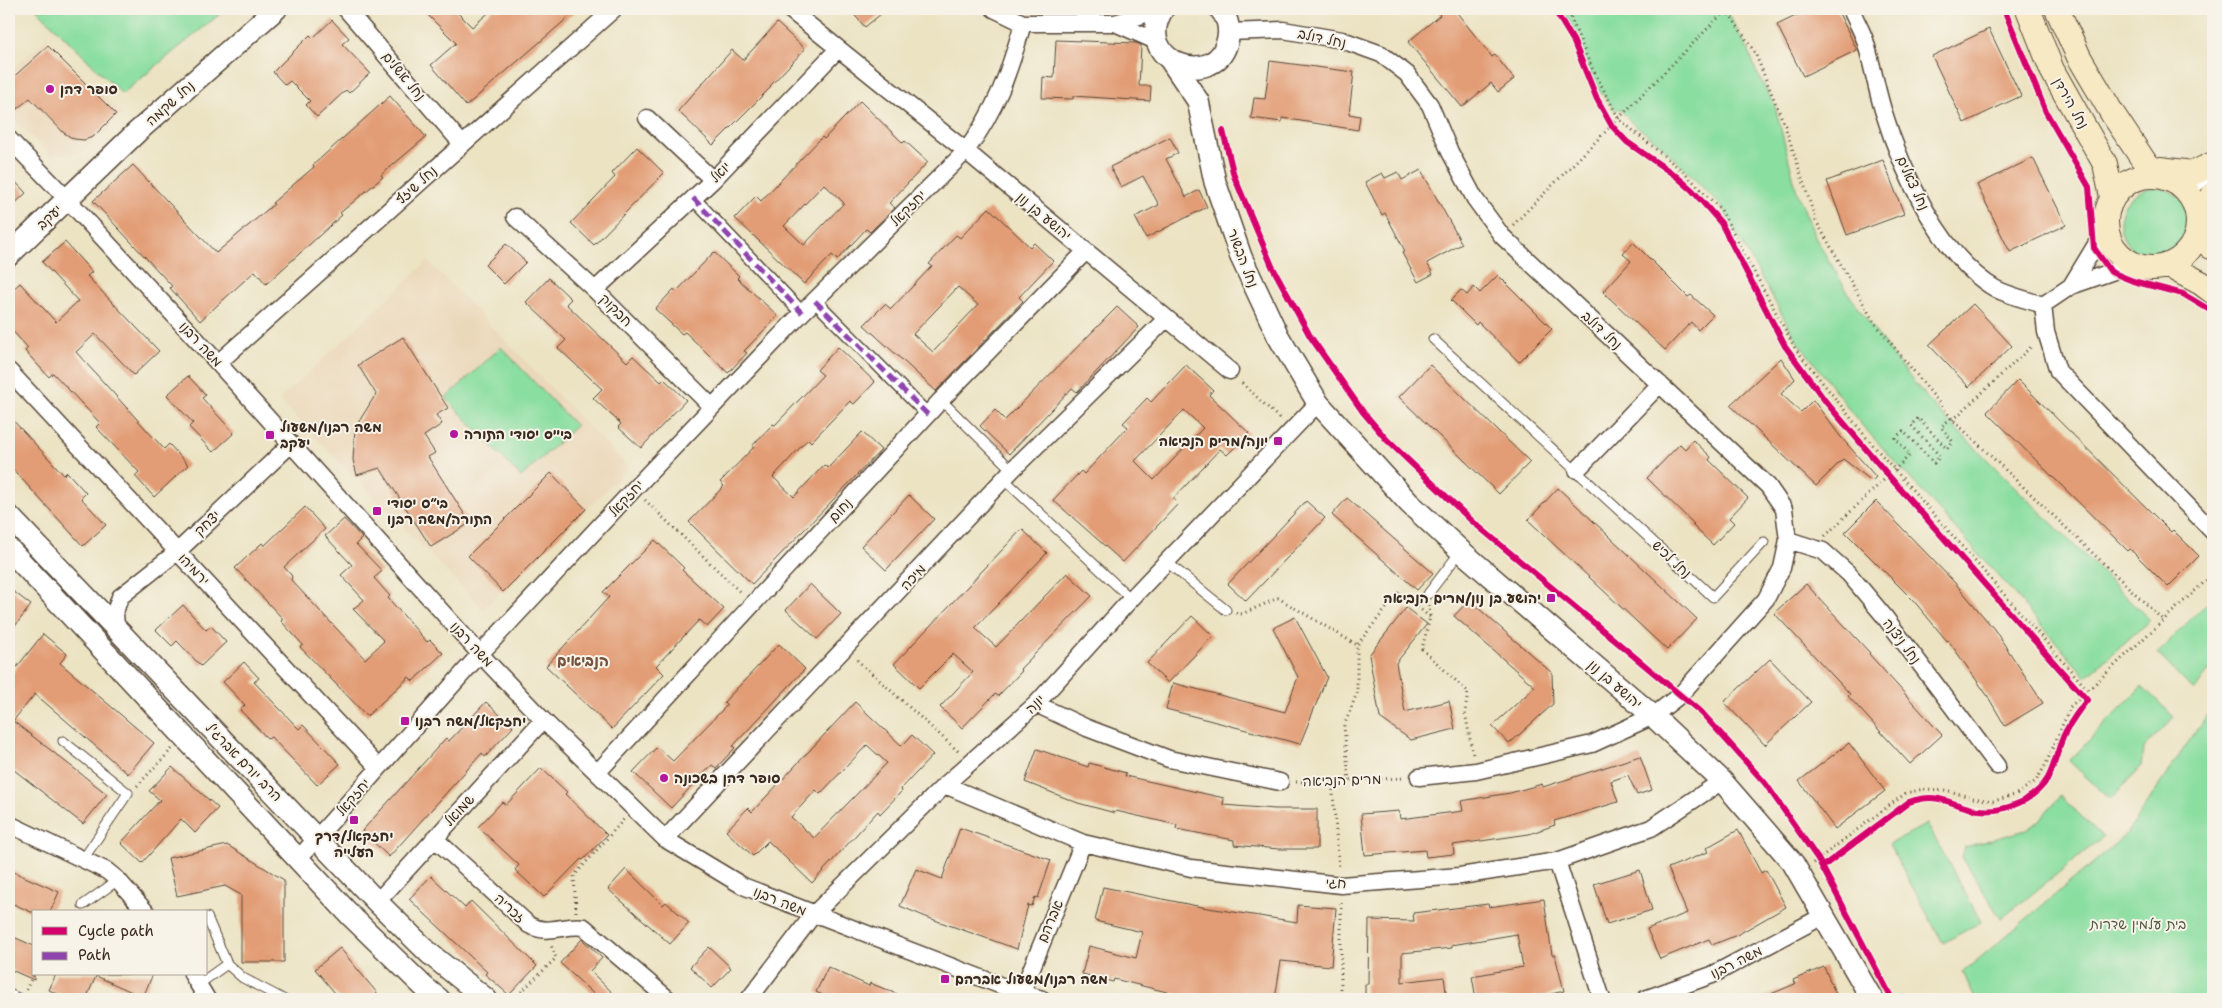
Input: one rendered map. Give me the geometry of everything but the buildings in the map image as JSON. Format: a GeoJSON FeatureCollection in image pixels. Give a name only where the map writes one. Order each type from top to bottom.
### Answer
{"type":"FeatureCollection","features":[{"type":"Feature","properties":{"kind":"main road","name":"נחל הירדן"},"geometry":{"type":"LineString","coordinates":[[2028,9],[2052,70],[2105,164],[2112,198]]}},
{"type":"Feature","properties":{"kind":"main road"},"geometry":{"type":"LineString","coordinates":[[2057,9],[2079,57],[2150,171],[2177,183],[2187,191],[2197,210],[2207,243]]}},
{"type":"Feature","properties":{"kind":"main road"},"geometry":{"type":"LineString","coordinates":[[2207,243],[2191,246],[2181,258],[2167,265],[2156,268],[2134,264],[2121,256],[2111,243],[2106,228],[2106,212],[2112,198],[2120,188],[2150,171],[2193,173],[2213,164]]}},
{"type":"Feature","properties":{"kind":"main road"},"geometry":{"type":"LineString","coordinates":[[2207,243],[2213,195]]}},
{"type":"Feature","properties":{"kind":"main road"},"geometry":{"type":"LineString","coordinates":[[2167,265],[2202,283],[2213,292]]}},
{"type":"Feature","properties":{"kind":"street","name":"נחל שקמה"},"geometry":{"type":"LineString","coordinates":[[67,199],[137,132],[276,9]]}},
{"type":"Feature","properties":{"kind":"street","name":"נחל אשלים"},"geometry":{"type":"LineString","coordinates":[[346,9],[462,144]]}},
{"type":"Feature","properties":{"kind":"street","name":"נחל שיזף"},"geometry":{"type":"LineString","coordinates":[[218,363],[614,9]]}},
{"type":"Feature","properties":{"kind":"street","name":"יהושע בן נון"},"geometry":{"type":"LineString","coordinates":[[789,9],[966,150],[1230,371]]}},
{"type":"Feature","properties":{"kind":"street"},"geometry":{"type":"LineString","coordinates":[[994,9],[1022,23],[1115,23],[1163,9]]}},
{"type":"Feature","properties":{"kind":"street"},"geometry":{"type":"LineString","coordinates":[[1158,42],[1156,26],[1163,9]]}},
{"type":"Feature","properties":{"kind":"street"},"geometry":{"type":"LineString","coordinates":[[1171,61],[1191,67],[1202,66],[1210,63],[1222,52],[1228,32],[1227,21],[1220,9]]}},
{"type":"Feature","properties":{"kind":"street","name":"נחל צאלים"},"geometry":{"type":"LineString","coordinates":[[1851,9],[1864,38],[1883,110],[1895,143],[1930,221],[1955,254],[1996,289],[2043,305]]}},
{"type":"Feature","properties":{"kind":"street","name":"יחזקאל"},"geometry":{"type":"LineString","coordinates":[[299,858],[480,654],[634,489],[802,313],[966,150],[986,124],[1005,82],[1022,23]]}},
{"type":"Feature","properties":{"kind":"street"},"geometry":{"type":"LineString","coordinates":[[1115,23],[1158,42]]}},
{"type":"Feature","properties":{"kind":"street","name":"נחל דולב"},"geometry":{"type":"LineString","coordinates":[[1228,32],[1284,30],[1342,40],[1381,54],[1407,74],[1430,105],[1450,152],[1471,192],[1502,236],[1768,486],[1784,509],[1788,540],[1782,568],[1766,599],[1680,694],[1652,716]]}},
{"type":"Feature","properties":{"kind":"street","name":"נחל הבשור"},"geometry":{"type":"LineString","coordinates":[[1158,42],[1162,52],[1171,61],[1198,101],[1216,182],[1240,258],[1278,336],[1318,403]]}},
{"type":"Feature","properties":{"kind":"street","name":"יואל"},"geometry":{"type":"LineString","coordinates":[[595,290],[713,180],[838,49]]}},
{"type":"Feature","properties":{"kind":"street"},"geometry":{"type":"LineString","coordinates":[[1198,101],[1210,63]]}},
{"type":"Feature","properties":{"kind":"street"},"geometry":{"type":"LineString","coordinates":[[647,118],[713,180]]}},
{"type":"Feature","properties":{"kind":"street","name":"משה רבנו"},"geometry":{"type":"LineString","coordinates":[[9,139],[218,363],[480,654],[543,720],[632,809],[665,839],[743,886],[1019,996],[1042,999]]}},
{"type":"Feature","properties":{"kind":"street"},"geometry":{"type":"LineString","coordinates":[[2187,191],[2213,169]]}},
{"type":"Feature","properties":{"kind":"street"},"geometry":{"type":"LineString","coordinates":[[692,198],[802,313]]}},
{"type":"Feature","properties":{"kind":"street","name":"יעקב"},"geometry":{"type":"LineString","coordinates":[[9,255],[67,199]]}},
{"type":"Feature","properties":{"kind":"street","name":"חבקוק"},"geometry":{"type":"LineString","coordinates":[[515,217],[595,290],[712,407]]}},
{"type":"Feature","properties":{"kind":"street"},"geometry":{"type":"LineString","coordinates":[[2072,286],[2106,228]]}},
{"type":"Feature","properties":{"kind":"street","name":"נחום"},"geometry":{"type":"LineString","coordinates":[[597,773],[941,400],[1086,251]]}},
{"type":"Feature","properties":{"kind":"street"},"geometry":{"type":"LineString","coordinates":[[2134,264],[2072,286],[2043,305],[2046,332],[2058,371],[2213,532]]}},
{"type":"Feature","properties":{"kind":"street"},"geometry":{"type":"LineString","coordinates":[[814,301],[928,415]]}},
{"type":"Feature","properties":{"kind":"street","name":"מיכה"},"geometry":{"type":"LineString","coordinates":[[665,839],[1008,474],[1166,319]]}},
{"type":"Feature","properties":{"kind":"street","name":"ירמיהו"},"geometry":{"type":"LineString","coordinates":[[9,371],[378,767]]}},
{"type":"Feature","properties":{"kind":"street"},"geometry":{"type":"LineString","coordinates":[[1577,470],[1660,384]]}},
{"type":"Feature","properties":{"kind":"street","name":"יהושע בן נון"},"geometry":{"type":"LineString","coordinates":[[1318,403],[1409,503],[1461,551],[1652,716],[1722,781],[1792,863],[1872,999]]}},
{"type":"Feature","properties":{"kind":"street","name":"יונה"},"geometry":{"type":"LineString","coordinates":[[749,999],[814,915],[945,785],[1036,704],[1131,600],[1318,403]]}},
{"type":"Feature","properties":{"kind":"street","name":"יצחק"},"geometry":{"type":"LineString","coordinates":[[120,597],[178,551],[291,444]]}},
{"type":"Feature","properties":{"kind":"street","name":"הרב יורם אברג'ל"},"geometry":{"type":"LineString","coordinates":[[9,516],[83,596],[377,902],[430,954],[486,999]]}},
{"type":"Feature","properties":{"kind":"street","name":"נחל ניצנה"},"geometry":{"type":"LineString","coordinates":[[1788,540],[1807,544],[1823,551],[1849,574],[1884,616],[1997,766]]}},
{"type":"Feature","properties":{"kind":"street","name":"הרב יורם אברג'ל"},"geometry":{"type":"LineString","coordinates":[[9,549],[352,917],[424,987],[439,999]]}},
{"type":"Feature","properties":{"kind":"street"},"geometry":{"type":"LineString","coordinates":[[83,596],[120,597],[115,612],[116,629]]}},
{"type":"Feature","properties":{"kind":"street"},"geometry":{"type":"LineString","coordinates":[[1036,704],[1087,728],[1169,759],[1280,782]]}},
{"type":"Feature","properties":{"kind":"street"},"geometry":{"type":"LineString","coordinates":[[1419,777],[1476,771],[1592,744],[1652,716]]}},
{"type":"Feature","properties":{"kind":"street","name":"שמואל"},"geometry":{"type":"LineString","coordinates":[[377,902],[543,720]]}},
{"type":"Feature","properties":{"kind":"street","name":"חגי"},"geometry":{"type":"LineString","coordinates":[[945,785],[1083,843],[1191,868],[1341,885],[1460,876],[1557,861],[1651,828],[1722,781]]}},
{"type":"Feature","properties":{"kind":"street"},"geometry":{"type":"LineString","coordinates":[[9,824],[84,858],[107,871],[118,880],[144,910]]}},
{"type":"Feature","properties":{"kind":"street","name":"זכריה"},"geometry":{"type":"LineString","coordinates":[[434,838],[529,925],[538,930],[545,930]]}},
{"type":"Feature","properties":{"kind":"street","name":"אברהם"},"geometry":{"type":"LineString","coordinates":[[1019,996],[1083,843]]}},
{"type":"Feature","properties":{"kind":"street"},"geometry":{"type":"LineString","coordinates":[[1557,861],[1602,999]]}},
{"type":"Feature","properties":{"kind":"street","name":"משה רבנו"},"geometry":{"type":"LineString","coordinates":[[1645,999],[1712,975],[1823,916]]}},
{"type":"Feature","properties":{"kind":"street"},"geometry":{"type":"LineString","coordinates":[[545,930],[572,925],[584,927],[668,999]]}},
{"type":"Feature","properties":{"kind":"street"},"geometry":{"type":"LineString","coordinates":[[196,979],[207,999]]}},
{"type":"Feature","properties":{"kind":"lane","name":"נחל לכיש"},"geometry":{"type":"LineString","coordinates":[[1433,339],[1713,597],[1764,542]]}},
{"type":"Feature","properties":{"kind":"lane"},"geometry":{"type":"LineString","coordinates":[[941,400],[1008,474],[1131,600]]}},
{"type":"Feature","properties":{"kind":"lane"},"geometry":{"type":"LineString","coordinates":[[1428,594],[1461,551]]}},
{"type":"Feature","properties":{"kind":"lane"},"geometry":{"type":"LineString","coordinates":[[1168,562],[1226,610]]}},
{"type":"Feature","properties":{"kind":"lane"},"geometry":{"type":"LineString","coordinates":[[63,742],[128,793],[84,858]]}},
{"type":"Feature","properties":{"kind":"lane"},"geometry":{"type":"LineString","coordinates":[[84,905],[118,880]]}},
{"type":"Feature","properties":{"kind":"lane"},"geometry":{"type":"LineString","coordinates":[[208,918],[227,964],[243,978],[284,999]]}},
{"type":"Feature","properties":{"kind":"lane"},"geometry":{"type":"LineString","coordinates":[[208,973],[227,964]]}},
{"type":"Feature","properties":{"kind":"lane"},"geometry":{"type":"LineString","coordinates":[[9,994],[21,999]]}},
{"type":"Feature","properties":{"kind":"path"},"geometry":{"type":"LineString","coordinates":[[1565,9],[1619,119],[1686,174],[1720,210],[1795,348],[1895,471],[2085,692],[2087,700],[2081,707]]}},
{"type":"Feature","properties":{"kind":"path"},"geometry":{"type":"LineString","coordinates":[[1502,236],[1728,9]]}},
{"type":"Feature","properties":{"kind":"path"},"geometry":{"type":"LineString","coordinates":[[1724,12],[1732,16],[1756,54],[1785,126],[1816,221],[1874,322],[1952,419],[2164,621]]}},
{"type":"Feature","properties":{"kind":"path"},"geometry":{"type":"LineString","coordinates":[[1568,32],[1587,74]]}},
{"type":"Feature","properties":{"kind":"path"},"geometry":{"type":"LineString","coordinates":[[1608,120],[1618,132]]}},
{"type":"Feature","properties":{"kind":"path"},"geometry":{"type":"LineString","coordinates":[[1676,176],[1706,206]]}},
{"type":"Feature","properties":{"kind":"path"},"geometry":{"type":"LineString","coordinates":[[1716,218],[1743,264],[1776,330]]}},
{"type":"Feature","properties":{"kind":"path"},"geometry":{"type":"LineString","coordinates":[[1785,346],[1797,362]]}},
{"type":"Feature","properties":{"kind":"path"},"geometry":{"type":"LineString","coordinates":[[1821,539],[1910,455],[1895,438],[1902,431],[1934,463],[1940,456],[1911,425],[1918,418],[1947,448],[1953,442],[1941,427],[2025,352]]}},
{"type":"Feature","properties":{"kind":"path"},"geometry":{"type":"LineString","coordinates":[[1230,371],[1292,430]]}},
{"type":"Feature","properties":{"kind":"path"},"geometry":{"type":"LineString","coordinates":[[1882,468],[1894,483]]}},
{"type":"Feature","properties":{"kind":"path"},"geometry":{"type":"LineString","coordinates":[[634,489],[752,604]]}},
{"type":"Feature","properties":{"kind":"path"},"geometry":{"type":"LineString","coordinates":[[1798,873],[1817,857],[1906,793],[1924,789],[1946,790],[1973,798],[1993,801],[2015,795],[2036,781],[2046,764],[2070,707],[2213,574]]}},
{"type":"Feature","properties":{"kind":"path"},"geometry":{"type":"LineString","coordinates":[[1349,781],[1344,726],[1357,693],[1357,645],[1398,592],[1430,617]]}},
{"type":"Feature","properties":{"kind":"path"},"geometry":{"type":"LineString","coordinates":[[1428,594],[1430,617],[1422,649],[1468,692],[1465,712],[1476,771]]}},
{"type":"Feature","properties":{"kind":"path"},"geometry":{"type":"LineString","coordinates":[[1226,610],[1242,614],[1278,598],[1357,645]]}},
{"type":"Feature","properties":{"kind":"path"},"geometry":{"type":"LineString","coordinates":[[2016,619],[2085,692]]}},
{"type":"Feature","properties":{"kind":"path"},"geometry":{"type":"LineString","coordinates":[[845,649],[970,762]]}},
{"type":"Feature","properties":{"kind":"path"},"geometry":{"type":"LineString","coordinates":[[2050,772],[2065,733],[2075,715]]}},
{"type":"Feature","properties":{"kind":"path"},"geometry":{"type":"LineString","coordinates":[[141,782],[185,736]]}},
{"type":"Feature","properties":{"kind":"path"},"geometry":{"type":"LineString","coordinates":[[577,926],[574,876],[632,809]]}},
{"type":"Feature","properties":{"kind":"path"},"geometry":{"type":"LineString","coordinates":[[1817,857],[1822,867]]}},
{"type":"Feature","properties":{"kind":"path"},"geometry":{"type":"LineString","coordinates":[[514,999],[556,958],[545,930]]}},
{"type":"Feature","properties":{"kind":"path"},"geometry":{"type":"LineString","coordinates":[[21,999],[32,976]]}},
{"type":"Feature","properties":{"kind":"shaded area","name":"סופר דהן"},"geometry":{"type":"Polygon","coordinates":[[[46,39],[123,114],[81,153],[50,155],[9,114],[9,72],[46,39]]]}},
{"type":"Feature","properties":{"kind":"shaded area","name":"בי\"ס יסודי התורה"},"geometry":{"type":"Polygon","coordinates":[[[428,261],[629,468],[483,609],[279,400],[428,261]]]}},
{"type":"Feature","properties":{"kind":"green space"},"geometry":{"type":"Polygon","coordinates":[[[36,9],[226,9],[122,94],[36,9]]]}},
{"type":"Feature","properties":{"kind":"green space"},"geometry":{"type":"Polygon","coordinates":[[[1564,9],[1725,9],[1749,51],[1756,71],[1775,106],[1797,192],[1816,239],[1850,296],[1894,358],[1937,410],[2150,620],[2086,677],[2004,582],[1859,422],[1794,336],[1721,206],[1659,143],[1632,123],[1619,108],[1616,111],[1600,91],[1591,75],[1564,9]]]}},
{"type":"Feature","properties":{"kind":"green space"},"geometry":{"type":"Polygon","coordinates":[[[2155,188],[2174,194],[2184,204],[2190,223],[2184,242],[2174,252],[2155,258],[2136,252],[2126,242],[2120,223],[2126,204],[2136,194],[2155,188]]]}},
{"type":"Feature","properties":{"kind":"green space"},"geometry":{"type":"Polygon","coordinates":[[[501,347],[576,426],[521,477],[446,398],[501,347]]]}},
{"type":"Feature","properties":{"kind":"green space"},"geometry":{"type":"Polygon","coordinates":[[[2213,597],[2213,665],[2194,691],[2157,653],[2213,597]]]}},
{"type":"Feature","properties":{"kind":"green space"},"geometry":{"type":"Polygon","coordinates":[[[2142,686],[2174,717],[2144,748],[2142,766],[2110,799],[2069,761],[2142,686]]]}},
{"type":"Feature","properties":{"kind":"green space","name":"בית עלמין שדרות"},"geometry":{"type":"Polygon","coordinates":[[[2213,706],[2213,999],[1975,999],[1963,972],[2124,837],[2213,706]]]}},
{"type":"Feature","properties":{"kind":"green space"},"geometry":{"type":"Polygon","coordinates":[[[2060,796],[2103,837],[2001,919],[1962,857],[1965,847],[2026,830],[2039,821],[2060,796]]]}},
{"type":"Feature","properties":{"kind":"green space"},"geometry":{"type":"Polygon","coordinates":[[[1927,824],[1981,922],[1943,943],[1889,844],[1927,824]]]}},
{"type":"Feature","properties":{"kind":"marked path"},"geometry":{"type":"LineString","coordinates":[[693,198],[802,313]]}},
{"type":"Feature","properties":{"kind":"marked path"},"geometry":{"type":"LineString","coordinates":[[815,301],[928,415]]}},
{"type":"Feature","properties":{"kind":"cycle path"},"geometry":{"type":"LineString","coordinates":[[1554,9],[1573,40],[1597,99],[1612,126],[1627,142],[1676,176],[1692,190],[1721,223],[1785,346],[1826,402],[2087,700],[2066,731],[2048,778],[2027,799],[2008,807],[1989,810],[1969,808],[1945,800],[1930,798],[1909,802],[1822,867]]}},
{"type":"Feature","properties":{"kind":"cycle path"},"geometry":{"type":"LineString","coordinates":[[2004,9],[2046,112],[2089,187],[2094,248],[2111,272],[2133,281],[2183,294],[2213,312]]}},
{"type":"Feature","properties":{"kind":"cycle path"},"geometry":{"type":"LineString","coordinates":[[1223,131],[1234,176],[1272,266],[1310,336],[1363,412],[1387,440],[1472,521],[1703,714],[1765,783],[1818,859],[1892,999]]}},
{"type":"Feature","properties":{"kind":"place","name":"סופר דהן"},"geometry":{"type":"Point","coordinates":[50,89]}},
{"type":"Feature","properties":{"kind":"place","name":"בי\"ס יסודי התורה"},"geometry":{"type":"Point","coordinates":[454,434]}},
{"type":"Feature","properties":{"kind":"place","name":"משה רבנו/משעול יעקב"},"geometry":{"type":"Point","coordinates":[270,435]}},
{"type":"Feature","properties":{"kind":"place","name":"יונה/מרים הנביאה"},"geometry":{"type":"Point","coordinates":[1278,441]}},
{"type":"Feature","properties":{"kind":"place","name":"בי״ס יסודי התורה/משה רבנו"},"geometry":{"type":"Point","coordinates":[377,511]}},
{"type":"Feature","properties":{"kind":"place","name":"יהושע בן נון/מרים הנביאה"},"geometry":{"type":"Point","coordinates":[1551,598]}},
{"type":"Feature","properties":{"kind":"place","name":"יחזקאל/משה רבנו"},"geometry":{"type":"Point","coordinates":[405,721]}},
{"type":"Feature","properties":{"kind":"place","name":"סופר דהן בשכונה"},"geometry":{"type":"Point","coordinates":[664,778]}},
{"type":"Feature","properties":{"kind":"place","name":"יחזקאל/דרך העלייה"},"geometry":{"type":"Point","coordinates":[354,820]}},
{"type":"Feature","properties":{"kind":"place","name":"משה רבנו/משעול אברהם"},"geometry":{"type":"Point","coordinates":[945,979]}},
{"type":"Feature","properties":{"kind":"district","name":"הנביאים"},"geometry":{"type":"Point","coordinates":[583,661]}}]}
